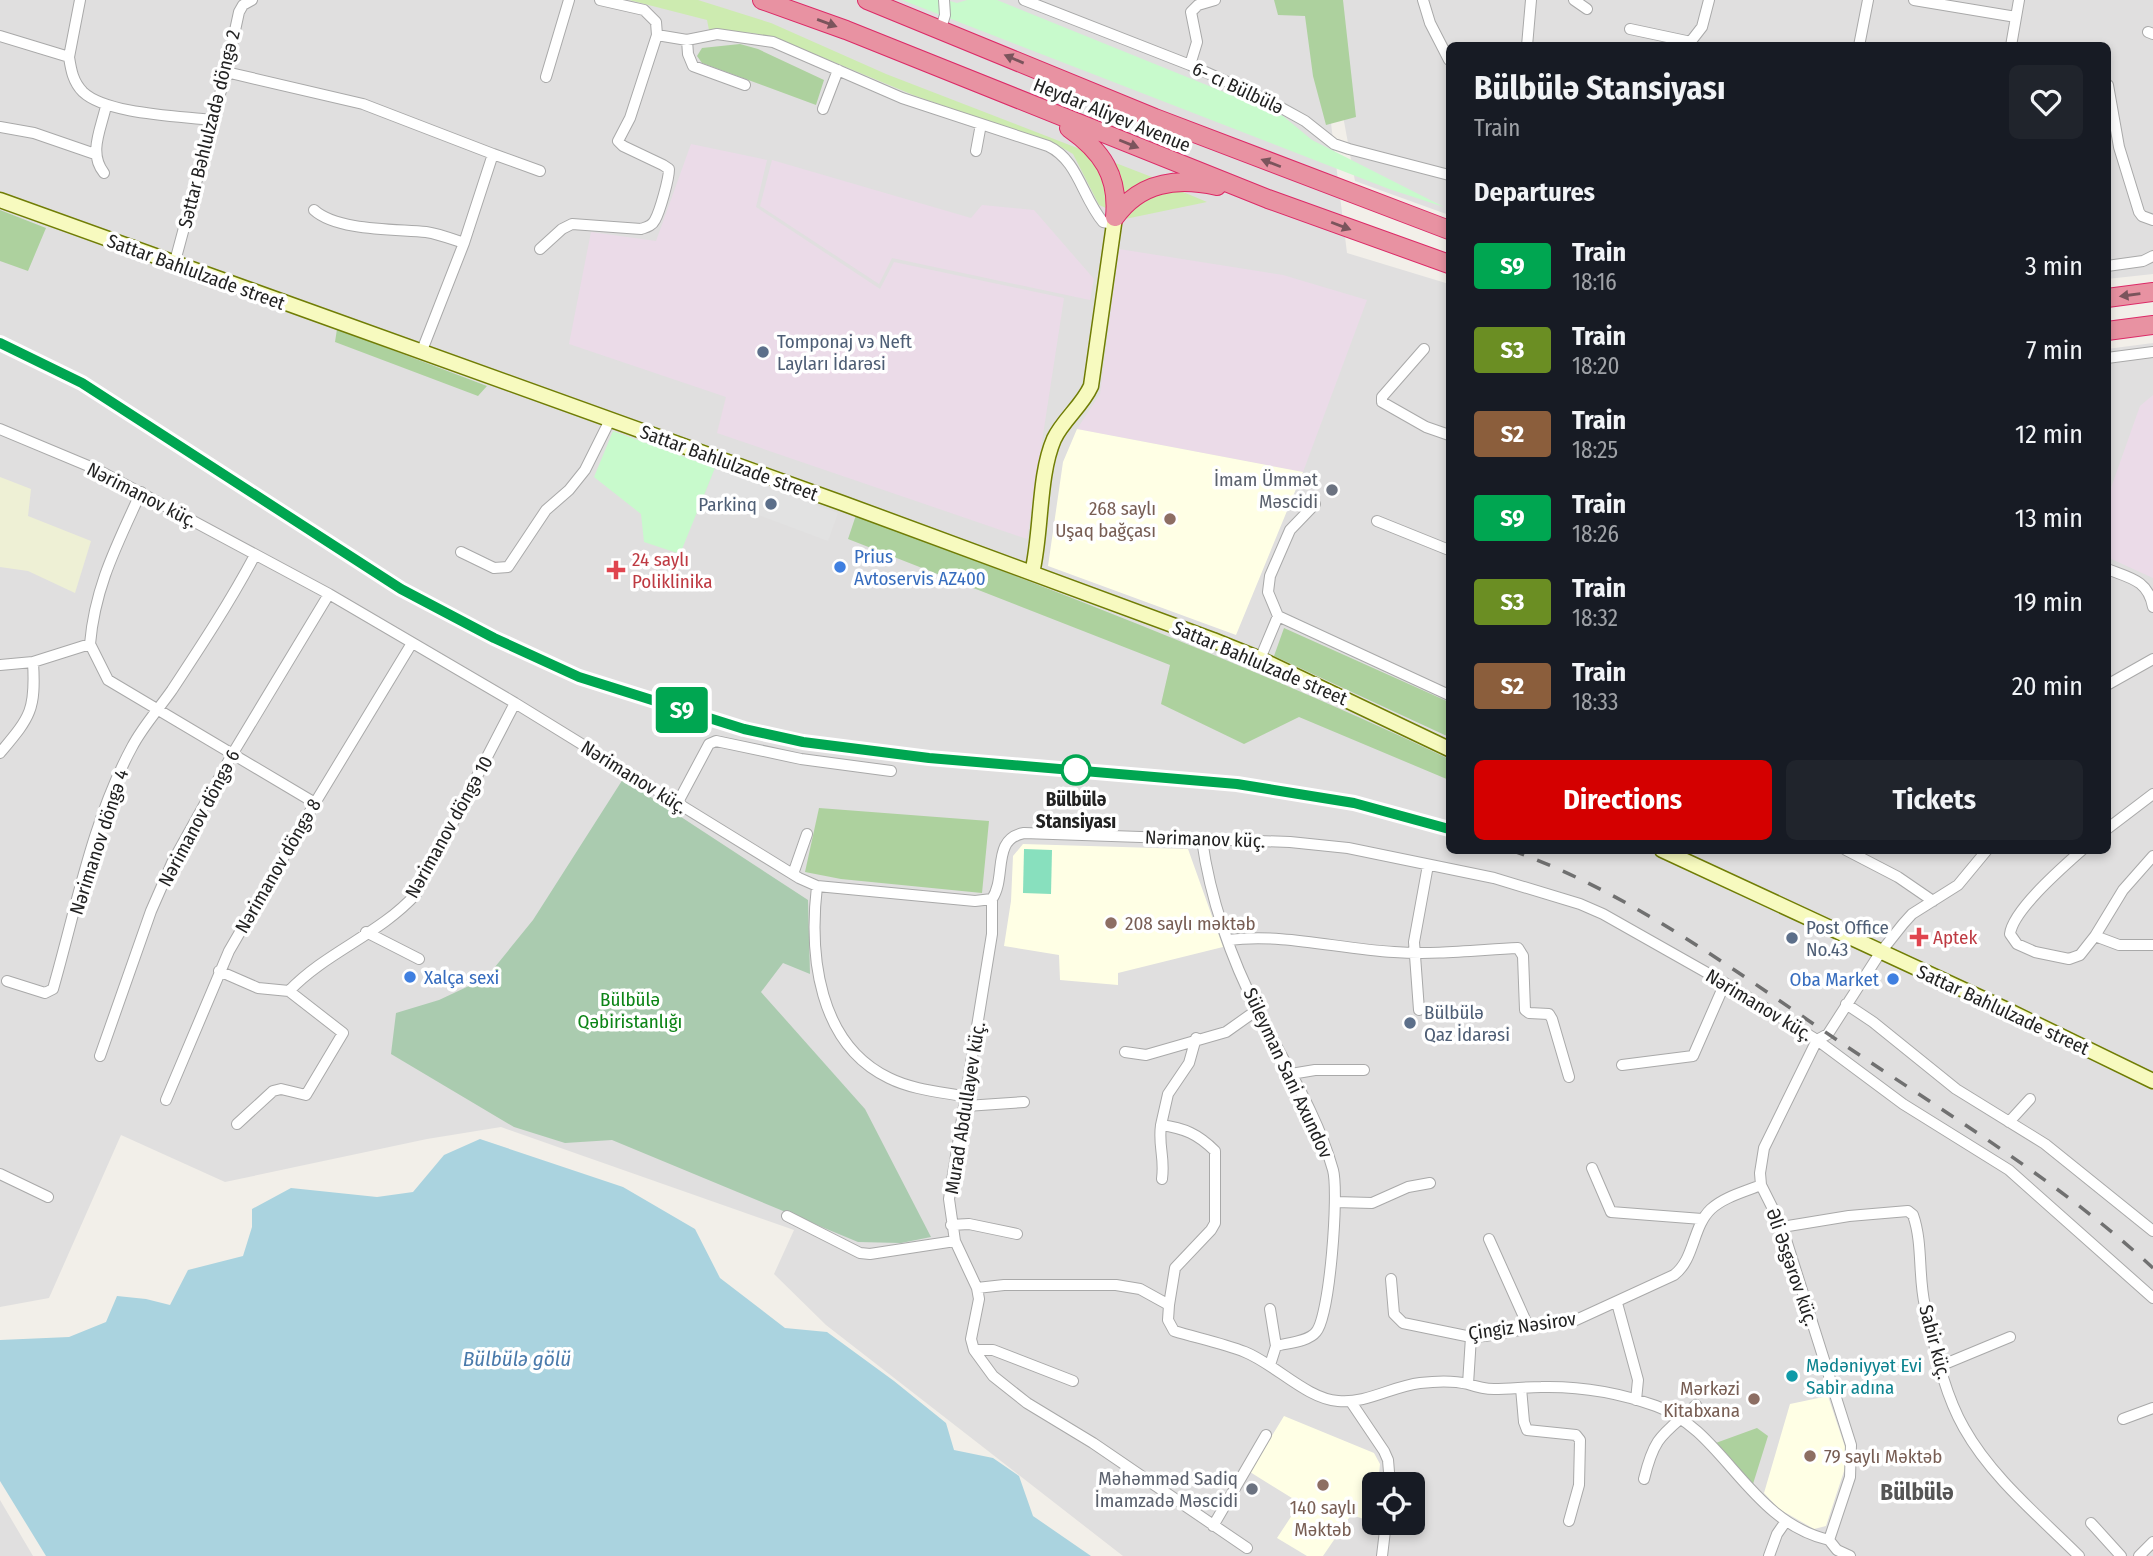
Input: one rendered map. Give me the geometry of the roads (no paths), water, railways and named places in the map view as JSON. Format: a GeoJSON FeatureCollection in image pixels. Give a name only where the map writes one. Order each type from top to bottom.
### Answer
{"type":"FeatureCollection","features":[{"type":"Feature","properties":{"kind":"highway","name":"Heydar Aliyev Avenue"},"geometry":{"type":"LineString","coordinates":[[762,0],[846,30],[1268,199],[1446,263]]}},
{"type":"Feature","properties":{"kind":"highway","name":"Heydar Aliyev Avenue"},"geometry":{"type":"LineString","coordinates":[[867,0],[941,28],[1155,118],[1446,229]]}},
{"type":"Feature","properties":{"kind":"highway"},"geometry":{"type":"LineString","coordinates":[[987,88],[1060,123],[1098,152],[1114,180],[1114,220]]}},
{"type":"Feature","properties":{"kind":"highway"},"geometry":{"type":"LineString","coordinates":[[1114,220],[1139,192],[1167,182],[1212,185],[1268,199]]}},
{"type":"Feature","properties":{"kind":"highway"},"geometry":{"type":"LineString","coordinates":[[2111,297],[2153,292]]}},
{"type":"Feature","properties":{"kind":"highway"},"geometry":{"type":"LineString","coordinates":[[2111,330],[2153,325]]}},
{"type":"Feature","properties":{"kind":"main road","name":"Sattar Bahlulzade street"},"geometry":{"type":"LineString","coordinates":[[0,200],[1032,573],[1260,660],[1446,748]]}},
{"type":"Feature","properties":{"kind":"main road"},"geometry":{"type":"LineString","coordinates":[[1032,573],[1039,544],[1050,453],[1059,431],[1086,397],[1091,386],[1114,220]]}},
{"type":"Feature","properties":{"kind":"main road","name":"Sattar Bahlulzade street"},"geometry":{"type":"LineString","coordinates":[[1670,854],[2153,1081]]}},
{"type":"Feature","properties":{"kind":"street"},"geometry":{"type":"LineString","coordinates":[[80,0],[69,57],[71,75],[83,92],[106,106],[211,120]]}},
{"type":"Feature","properties":{"kind":"street","name":"Səttar Bəhlulzadə döngə 2"},"geometry":{"type":"LineString","coordinates":[[174,264],[226,72],[239,12],[243,5],[252,0]]}},
{"type":"Feature","properties":{"kind":"street"},"geometry":{"type":"LineString","coordinates":[[546,77],[569,0]]}},
{"type":"Feature","properties":{"kind":"street"},"geometry":{"type":"LineString","coordinates":[[540,249],[562,229],[572,224],[641,229],[649,227],[655,220],[669,177],[668,169],[618,141],[630,118],[657,35],[656,22],[644,10],[600,0]]}},
{"type":"Feature","properties":{"kind":"street"},"geometry":{"type":"LineString","coordinates":[[941,28],[945,15],[944,0]]}},
{"type":"Feature","properties":{"kind":"street","name":"6- cı Bülbülə"},"geometry":{"type":"LineString","coordinates":[[1024,0],[1190,65],[1305,121],[1334,144],[1446,174]]}},
{"type":"Feature","properties":{"kind":"street"},"geometry":{"type":"LineString","coordinates":[[1190,65],[1197,42],[1191,12],[1198,5],[1215,0]]}},
{"type":"Feature","properties":{"kind":"street"},"geometry":{"type":"LineString","coordinates":[[1423,0],[1430,23],[1446,54]]}},
{"type":"Feature","properties":{"kind":"street"},"geometry":{"type":"LineString","coordinates":[[1527,42],[1531,0]]}},
{"type":"Feature","properties":{"kind":"street"},"geometry":{"type":"LineString","coordinates":[[1573,0],[1587,9]]}},
{"type":"Feature","properties":{"kind":"street"},"geometry":{"type":"LineString","coordinates":[[1691,42],[1702,27],[1709,0]]}},
{"type":"Feature","properties":{"kind":"street"},"geometry":{"type":"LineString","coordinates":[[1859,42],[1868,0]]}},
{"type":"Feature","properties":{"kind":"street"},"geometry":{"type":"LineString","coordinates":[[1914,0],[2016,17]]}},
{"type":"Feature","properties":{"kind":"street"},"geometry":{"type":"LineString","coordinates":[[2012,42],[2019,0]]}},
{"type":"Feature","properties":{"kind":"street"},"geometry":{"type":"LineString","coordinates":[[1630,29],[1681,42]]}},
{"type":"Feature","properties":{"kind":"street"},"geometry":{"type":"LineString","coordinates":[[657,35],[687,40],[717,34],[773,42],[902,98],[1032,139],[1060,152],[1068,160],[1096,214],[1103,222],[1114,220]]}},
{"type":"Feature","properties":{"kind":"street"},"geometry":{"type":"LineString","coordinates":[[0,36],[69,57]]}},
{"type":"Feature","properties":{"kind":"street"},"geometry":{"type":"LineString","coordinates":[[687,40],[688,54],[694,66],[745,85]]}},
{"type":"Feature","properties":{"kind":"street"},"geometry":{"type":"LineString","coordinates":[[823,109],[838,70]]}},
{"type":"Feature","properties":{"kind":"street"},"geometry":{"type":"LineString","coordinates":[[226,72],[363,104],[540,171]]}},
{"type":"Feature","properties":{"kind":"street"},"geometry":{"type":"LineString","coordinates":[[2111,102],[2119,147],[2139,212],[2153,220]]}},
{"type":"Feature","properties":{"kind":"street"},"geometry":{"type":"LineString","coordinates":[[104,173],[96,163],[95,154],[106,106]]}},
{"type":"Feature","properties":{"kind":"street"},"geometry":{"type":"LineString","coordinates":[[976,151],[981,124]]}},
{"type":"Feature","properties":{"kind":"street"},"geometry":{"type":"LineString","coordinates":[[0,127],[34,133],[95,154]]}},
{"type":"Feature","properties":{"kind":"street"},"geometry":{"type":"LineString","coordinates":[[421,353],[464,243],[493,154]]}},
{"type":"Feature","properties":{"kind":"street"},"geometry":{"type":"LineString","coordinates":[[314,210],[327,219],[387,230],[426,232],[464,243]]}},
{"type":"Feature","properties":{"kind":"street"},"geometry":{"type":"LineString","coordinates":[[2111,265],[2143,261],[2153,256]]}},
{"type":"Feature","properties":{"kind":"street"},"geometry":{"type":"LineString","coordinates":[[1424,349],[1382,397],[1382,402],[1426,427],[1446,434]]}},
{"type":"Feature","properties":{"kind":"street"},"geometry":{"type":"LineString","coordinates":[[2111,357],[2153,352]]}},
{"type":"Feature","properties":{"kind":"street"},"geometry":{"type":"LineString","coordinates":[[461,552],[494,568],[508,567],[546,510],[569,490],[585,470],[610,420]]}},
{"type":"Feature","properties":{"kind":"street","name":"Nərimanov küç."},"geometry":{"type":"LineString","coordinates":[[0,429],[141,492],[329,594],[817,886],[975,901],[992,899],[999,886],[1003,847],[1015,834],[1317,844],[1428,864],[1535,889],[1580,904],[1603,914],[1725,983],[1817,1040],[1903,1104],[2009,1170],[2153,1298]]}},
{"type":"Feature","properties":{"kind":"street"},"geometry":{"type":"LineString","coordinates":[[141,492],[98,591],[93,609],[90,644],[108,680],[315,803]]}},
{"type":"Feature","properties":{"kind":"street"},"geometry":{"type":"LineString","coordinates":[[1315,504],[1290,530],[1270,576],[1268,592],[1278,616],[1446,694]]}},
{"type":"Feature","properties":{"kind":"street"},"geometry":{"type":"LineString","coordinates":[[1377,521],[1446,549]]}},
{"type":"Feature","properties":{"kind":"street","name":"Nərimanov döngə 4"},"geometry":{"type":"LineString","coordinates":[[7,981],[45,993],[53,989],[109,799],[131,749],[227,606],[255,555]]}},
{"type":"Feature","properties":{"kind":"street"},"geometry":{"type":"LineString","coordinates":[[2111,571],[2148,589],[2153,607]]}},
{"type":"Feature","properties":{"kind":"street","name":"Nərimanov döngə 6"},"geometry":{"type":"LineString","coordinates":[[100,1056],[151,911],[172,863],[233,754],[329,594]]}},
{"type":"Feature","properties":{"kind":"street"},"geometry":{"type":"LineString","coordinates":[[1260,660],[1278,616]]}},
{"type":"Feature","properties":{"kind":"street","name":"Nərimanov döngə 8"},"geometry":{"type":"LineString","coordinates":[[166,1100],[219,971],[315,803],[412,643]]}},
{"type":"Feature","properties":{"kind":"street"},"geometry":{"type":"LineString","coordinates":[[0,665],[33,662],[90,644]]}},
{"type":"Feature","properties":{"kind":"street"},"geometry":{"type":"LineString","coordinates":[[2111,683],[2153,659]]}},
{"type":"Feature","properties":{"kind":"street"},"geometry":{"type":"LineString","coordinates":[[0,753],[27,721],[32,708],[33,662]]}},
{"type":"Feature","properties":{"kind":"street","name":"Nərimanov döngə 10"},"geometry":{"type":"LineString","coordinates":[[289,991],[317,967],[399,913],[416,894],[515,703]]}},
{"type":"Feature","properties":{"kind":"street"},"geometry":{"type":"LineString","coordinates":[[677,804],[709,744],[716,741],[801,759],[891,771]]}},
{"type":"Feature","properties":{"kind":"street"},"geometry":{"type":"LineString","coordinates":[[2111,826],[2153,794]]}},
{"type":"Feature","properties":{"kind":"street"},"geometry":{"type":"LineString","coordinates":[[793,874],[807,834]]}},
{"type":"Feature","properties":{"kind":"street","name":"Süleyman Sani Axundov"},"geometry":{"type":"LineString","coordinates":[[1202,840],[1210,881],[1228,940],[1257,1010],[1292,1074],[1328,1152],[1334,1174],[1335,1202],[1328,1289],[1320,1325],[1316,1332],[1308,1337],[1276,1346]]}},
{"type":"Feature","properties":{"kind":"street"},"geometry":{"type":"LineString","coordinates":[[1854,854],[1898,877],[1933,901]]}},
{"type":"Feature","properties":{"kind":"street","name":"Əli Əsgərov küç."},"geometry":{"type":"LineString","coordinates":[[1829,1540],[1850,1477],[1851,1445],[1782,1227],[1761,1185],[1759,1173],[1764,1148],[1817,1040],[1828,1034],[1880,953],[1912,914],[1958,885],[1984,854]]}},
{"type":"Feature","properties":{"kind":"street"},"geometry":{"type":"LineString","coordinates":[[2078,854],[2038,892],[2011,927],[2010,934],[2017,944],[2035,952],[2069,959],[2080,955],[2123,890],[2153,856]]}},
{"type":"Feature","properties":{"kind":"street"},"geometry":{"type":"LineString","coordinates":[[1419,1010],[1413,953],[1428,864]]}},
{"type":"Feature","properties":{"kind":"street"},"geometry":{"type":"LineString","coordinates":[[817,886],[814,910],[816,971],[833,1022],[865,1063],[890,1079],[967,1102],[1024,1102]]}},
{"type":"Feature","properties":{"kind":"street","name":"Murad Abdullayev küç."},"geometry":{"type":"LineString","coordinates":[[974,1350],[971,1339],[979,1299],[977,1288],[955,1241],[949,1199],[954,1159],[967,1102],[992,934],[992,899]]}},
{"type":"Feature","properties":{"kind":"street"},"geometry":{"type":"LineString","coordinates":[[366,933],[419,959]]}},
{"type":"Feature","properties":{"kind":"street"},"geometry":{"type":"LineString","coordinates":[[2095,936],[2119,945],[2153,946]]}},
{"type":"Feature","properties":{"kind":"street"},"geometry":{"type":"LineString","coordinates":[[1228,940],[1306,939],[1413,953],[1518,948],[1522,951],[1525,1010],[1529,1013],[1549,1014],[1569,1077]]}},
{"type":"Feature","properties":{"kind":"street"},"geometry":{"type":"LineString","coordinates":[[219,971],[258,988],[289,991],[343,1033],[306,1096],[281,1089],[273,1091],[237,1124]]}},
{"type":"Feature","properties":{"kind":"street"},"geometry":{"type":"LineString","coordinates":[[1622,1065],[1689,1058],[1696,1053],[1725,983]]}},
{"type":"Feature","properties":{"kind":"street"},"geometry":{"type":"LineString","coordinates":[[1846,1004],[1873,1022],[1955,1089],[2056,1152],[2153,1231]]}},
{"type":"Feature","properties":{"kind":"street"},"geometry":{"type":"LineString","coordinates":[[1125,1052],[1146,1055],[1234,1028],[1257,1010]]}},
{"type":"Feature","properties":{"kind":"street"},"geometry":{"type":"LineString","coordinates":[[1162,1180],[1165,1160],[1158,1142],[1168,1094],[1189,1063],[1196,1038]]}},
{"type":"Feature","properties":{"kind":"street"},"geometry":{"type":"LineString","coordinates":[[1292,1074],[1323,1070],[1364,1070]]}},
{"type":"Feature","properties":{"kind":"street"},"geometry":{"type":"LineString","coordinates":[[2009,1122],[2030,1099]]}},
{"type":"Feature","properties":{"kind":"street"},"geometry":{"type":"LineString","coordinates":[[1161,1125],[1180,1128],[1200,1136],[1214,1151],[1217,1164],[1215,1223],[1212,1230],[1175,1268],[1168,1305],[1168,1320],[1174,1331],[1245,1352],[1321,1398],[1351,1402],[1419,1383],[1445,1381],[1494,1389],[1569,1387],[1659,1407],[1681,1419],[1753,1494],[1786,1521],[1802,1532],[1829,1540],[1837,1550],[1850,1556]]}},
{"type":"Feature","properties":{"kind":"street"},"geometry":{"type":"LineString","coordinates":[[1592,1168],[1611,1212],[1702,1219]]}},
{"type":"Feature","properties":{"kind":"street"},"geometry":{"type":"LineString","coordinates":[[0,1174],[48,1197]]}},
{"type":"Feature","properties":{"kind":"street"},"geometry":{"type":"LineString","coordinates":[[1335,1202],[1372,1202],[1408,1187],[1430,1183]]}},
{"type":"Feature","properties":{"kind":"street","name":"Çingiz Nəsirov"},"geometry":{"type":"LineString","coordinates":[[1391,1279],[1394,1314],[1403,1323],[1471,1337],[1576,1320],[1617,1303],[1680,1270],[1702,1219],[1720,1202],[1761,1185]]}},
{"type":"Feature","properties":{"kind":"street","name":"Sabir küç."},"geometry":{"type":"LineString","coordinates":[[1782,1227],[1849,1216],[1908,1212],[1913,1215],[1924,1301],[1940,1366],[1955,1410],[1977,1449],[2026,1504],[2079,1556]]}},
{"type":"Feature","properties":{"kind":"street"},"geometry":{"type":"LineString","coordinates":[[787,1216],[860,1253],[870,1254],[955,1241]]}},
{"type":"Feature","properties":{"kind":"street"},"geometry":{"type":"LineString","coordinates":[[951,1225],[969,1224],[1017,1234]]}},
{"type":"Feature","properties":{"kind":"street"},"geometry":{"type":"LineString","coordinates":[[1489,1239],[1528,1326]]}},
{"type":"Feature","properties":{"kind":"street"},"geometry":{"type":"LineString","coordinates":[[977,1288],[1022,1284],[1129,1286],[1168,1305]]}},
{"type":"Feature","properties":{"kind":"street"},"geometry":{"type":"LineString","coordinates":[[1617,1303],[1638,1380],[1636,1400]]}},
{"type":"Feature","properties":{"kind":"street"},"geometry":{"type":"LineString","coordinates":[[1270,1309],[1276,1346],[1270,1365]]}},
{"type":"Feature","properties":{"kind":"street"},"geometry":{"type":"LineString","coordinates":[[1468,1384],[1471,1337]]}},
{"type":"Feature","properties":{"kind":"street"},"geometry":{"type":"LineString","coordinates":[[1940,1366],[2010,1337]]}},
{"type":"Feature","properties":{"kind":"street"},"geometry":{"type":"LineString","coordinates":[[974,1350],[993,1350],[1073,1381]]}},
{"type":"Feature","properties":{"kind":"street"},"geometry":{"type":"LineString","coordinates":[[974,1350],[993,1376],[1027,1403],[1093,1443],[1247,1548]]}},
{"type":"Feature","properties":{"kind":"street"},"geometry":{"type":"LineString","coordinates":[[1521,1388],[1527,1430],[1576,1435],[1580,1440],[1579,1485],[1569,1521]]}},
{"type":"Feature","properties":{"kind":"street"},"geometry":{"type":"LineString","coordinates":[[1351,1402],[1384,1451],[1389,1472]]}},
{"type":"Feature","properties":{"kind":"street"},"geometry":{"type":"LineString","coordinates":[[1644,1479],[1655,1443],[1696,1405]]}},
{"type":"Feature","properties":{"kind":"street"},"geometry":{"type":"LineString","coordinates":[[2123,1419],[2153,1408]]}},
{"type":"Feature","properties":{"kind":"street"},"geometry":{"type":"LineString","coordinates":[[1213,1526],[1266,1435]]}},
{"type":"Feature","properties":{"kind":"street"},"geometry":{"type":"LineString","coordinates":[[1769,1556],[1777,1534],[1786,1521]]}},
{"type":"Feature","properties":{"kind":"street"},"geometry":{"type":"LineString","coordinates":[[2091,1523],[2121,1556]]}},
{"type":"Feature","properties":{"kind":"street"},"geometry":{"type":"LineString","coordinates":[[1382,1556],[1384,1535]]}},
{"type":"Feature","properties":{"kind":"street"},"geometry":{"type":"LineString","coordinates":[[2139,1556],[2153,1542]]}},
{"type":"Feature","properties":{"kind":"water","name":"Bülbülə gölü"},"geometry":{"type":"Polygon","coordinates":[[[480,1139],[623,1187],[695,1229],[720,1278],[785,1328],[827,1332],[894,1381],[946,1423],[954,1450],[993,1458],[1019,1476],[1033,1516],[1091,1556],[46,1556],[0,1481],[0,1340],[69,1337],[106,1322],[117,1296],[170,1305],[188,1270],[243,1256],[252,1227],[252,1209],[291,1188],[377,1197],[413,1192],[444,1155],[480,1139]]]}},
{"type":"Feature","properties":{"kind":"railway"},"geometry":{"type":"LineString","coordinates":[[0,343],[81,383],[401,589],[494,638],[579,677],[744,729],[802,742],[929,758],[1237,784],[1354,803],[1446,828]]}},
{"type":"Feature","properties":{"kind":"railway"},"geometry":{"type":"LineString","coordinates":[[1521,854],[1557,868],[1644,913],[1727,965],[2044,1179],[2153,1268]]}},
{"type":"Feature","properties":{"kind":"train","name":"S9"},"geometry":{"type":"LineString","coordinates":[[0,343],[82,383],[401,589],[494,638],[579,677],[744,729],[803,742],[929,758],[1237,784],[1354,803],[1446,828]]}},
{"type":"Feature","properties":{"kind":"place","name":"Tomponaj vэ Neft Layları İdarəsi"},"geometry":{"type":"Point","coordinates":[763,352]}},
{"type":"Feature","properties":{"kind":"place","name":"İmam Ümmət Məscidi"},"geometry":{"type":"Point","coordinates":[1332,490]}},
{"type":"Feature","properties":{"kind":"place","name":"Parkinq"},"geometry":{"type":"Point","coordinates":[771,504]}},
{"type":"Feature","properties":{"kind":"place","name":"268 saylı Uşaq bağçası"},"geometry":{"type":"Point","coordinates":[1170,519]}},
{"type":"Feature","properties":{"kind":"place","name":"Prius Avtoservis AZ400"},"geometry":{"type":"Point","coordinates":[840,567]}},
{"type":"Feature","properties":{"kind":"place","name":"24 saylı Poliklinika"},"geometry":{"type":"Point","coordinates":[616,570]}},
{"type":"Feature","properties":{"kind":"place","name":"Bülbülə Stansiyası"},"geometry":{"type":"Point","coordinates":[1076,770]}},
{"type":"Feature","properties":{"kind":"place","name":"208 saylı məktəb"},"geometry":{"type":"Point","coordinates":[1111,923]}},
{"type":"Feature","properties":{"kind":"place","name":"Aptek"},"geometry":{"type":"Point","coordinates":[1919,937]}},
{"type":"Feature","properties":{"kind":"place","name":"Post Office No.43"},"geometry":{"type":"Point","coordinates":[1792,938]}},
{"type":"Feature","properties":{"kind":"place","name":"Xalça sexi"},"geometry":{"type":"Point","coordinates":[410,977]}},
{"type":"Feature","properties":{"kind":"place","name":"Oba Market"},"geometry":{"type":"Point","coordinates":[1893,979]}},
{"type":"Feature","properties":{"kind":"place","name":"Bülbülə Qaz İdarəsi"},"geometry":{"type":"Point","coordinates":[1410,1023]}},
{"type":"Feature","properties":{"kind":"place","name":"Mədəniyyət Evi Sabir adına"},"geometry":{"type":"Point","coordinates":[1792,1376]}},
{"type":"Feature","properties":{"kind":"place","name":"Mərkəzi Kitabxana"},"geometry":{"type":"Point","coordinates":[1754,1399]}},
{"type":"Feature","properties":{"kind":"place","name":"79 saylı Məktəb"},"geometry":{"type":"Point","coordinates":[1810,1456]}},
{"type":"Feature","properties":{"kind":"place","name":"140 saylı Məktəb"},"geometry":{"type":"Point","coordinates":[1323,1485]}},
{"type":"Feature","properties":{"kind":"place","name":"Məhəmməd Sadiq İmamzadə Məscidi"},"geometry":{"type":"Point","coordinates":[1252,1489]}},
{"type":"Feature","properties":{"kind":"district","name":"Bülbülə"},"geometry":{"type":"Point","coordinates":[1917,1492]}},
{"type":"Feature","properties":{"kind":"park label","name":"Bülbülə Qəbiristanlığı"},"geometry":{"type":"Point","coordinates":[630,1010]}}]}
